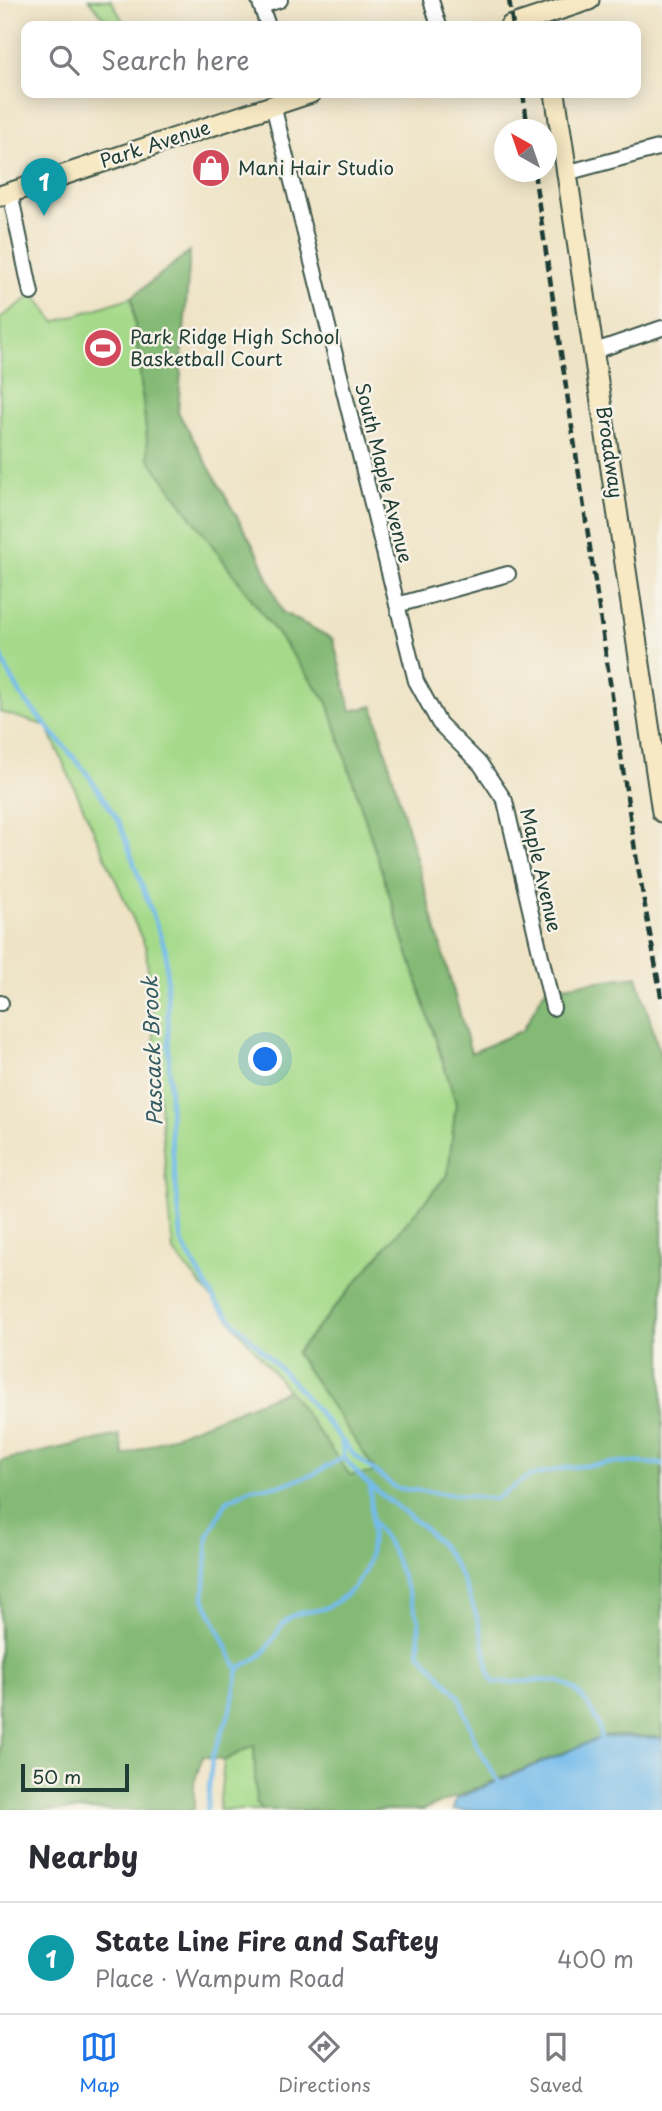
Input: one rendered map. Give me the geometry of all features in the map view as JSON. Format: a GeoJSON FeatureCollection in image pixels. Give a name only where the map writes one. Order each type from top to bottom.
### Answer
{"type":"FeatureCollection","features":[{"type":"Feature","properties":{"kind":"street"},"geometry":{"type":"LineString","coordinates":[[266,21],[260,3],[280,0]]}},
{"type":"Feature","properties":{"kind":"street"},"geometry":{"type":"LineString","coordinates":[[430,0],[437,21]]}},
{"type":"Feature","properties":{"kind":"street"},"geometry":{"type":"LineString","coordinates":[[546,20],[589,0]]}},
{"type":"Feature","properties":{"kind":"street","name":"Broadway"},"geometry":{"type":"LineString","coordinates":[[556,98],[662,812]]}},
{"type":"Feature","properties":{"kind":"street","name":"Park Avenue"},"geometry":{"type":"LineString","coordinates":[[5,194],[284,99]]}},
{"type":"Feature","properties":{"kind":"street","name":"South Maple Avenue"},"geometry":{"type":"LineString","coordinates":[[284,99],[397,605]]}},
{"type":"Feature","properties":{"kind":"street"},"geometry":{"type":"LineString","coordinates":[[566,173],[662,147]]}},
{"type":"Feature","properties":{"kind":"street"},"geometry":{"type":"LineString","coordinates":[[5,194],[31,293]]}},
{"type":"Feature","properties":{"kind":"street"},"geometry":{"type":"LineString","coordinates":[[595,351],[662,328]]}},
{"type":"Feature","properties":{"kind":"street"},"geometry":{"type":"LineString","coordinates":[[397,605],[508,575]]}},
{"type":"Feature","properties":{"kind":"street","name":"Maple Avenue"},"geometry":{"type":"LineString","coordinates":[[397,605],[416,681],[426,703],[454,741],[481,765],[505,801],[553,1008]]}},
{"type":"Feature","properties":{"kind":"green space"},"geometry":{"type":"Polygon","coordinates":[[[89,0],[111,0],[123,21],[107,21],[89,0]]]}},
{"type":"Feature","properties":{"kind":"green space"},"geometry":{"type":"Polygon","coordinates":[[[190,251],[178,412],[259,556],[282,612],[333,639],[351,711],[373,706],[471,1053],[523,1030],[546,988],[637,976],[662,1060],[662,1737],[607,1735],[423,1810],[263,1810],[256,1802],[254,1745],[224,1761],[203,1756],[194,1783],[194,1810],[0,1810],[0,1461],[119,1435],[124,1456],[288,1390],[350,1475],[377,1473],[296,1353],[448,1174],[456,1103],[328,703],[149,459],[132,297],[190,251]]]}},
{"type":"Feature","properties":{"kind":"green space"},"geometry":{"type":"Polygon","coordinates":[[[34,294],[55,322],[132,297],[149,459],[328,703],[456,1103],[448,1174],[296,1353],[377,1473],[350,1476],[288,1390],[173,1251],[146,948],[47,726],[0,712],[0,318],[34,294]]]}},
{"type":"Feature","properties":{"kind":"green space"},"geometry":{"type":"Polygon","coordinates":[[[254,1744],[256,1801],[263,1810],[219,1810],[224,1761],[254,1744]]]}},
{"type":"Feature","properties":{"kind":"water"},"geometry":{"type":"Polygon","coordinates":[[[602,1737],[662,1738],[662,1810],[453,1810],[456,1799],[602,1737]]]}},
{"type":"Feature","properties":{"kind":"waterway","name":"Pascack Brook"},"geometry":{"type":"LineString","coordinates":[[0,651],[23,698],[86,772],[119,822],[166,951],[171,1137],[182,1243],[217,1304],[294,1383],[354,1455],[396,1488],[495,1499],[528,1477],[565,1468],[621,1462],[662,1464]]}},
{"type":"Feature","properties":{"kind":"waterway","name":"Pascack Brook"},"geometry":{"type":"LineString","coordinates":[[207,1810],[212,1758],[231,1709],[238,1670],[204,1599],[208,1536],[227,1501],[252,1488],[281,1485],[312,1475],[344,1457],[341,1440]]}},
{"type":"Feature","properties":{"kind":"waterway"},"geometry":{"type":"LineString","coordinates":[[344,1457],[368,1484],[425,1529],[449,1556],[461,1576],[475,1612],[493,1682],[562,1683],[579,1694],[586,1703],[597,1721],[601,1740]]}},
{"type":"Feature","properties":{"kind":"waterway"},"geometry":{"type":"LineString","coordinates":[[238,1670],[265,1652],[288,1618],[325,1608],[343,1598],[355,1586],[364,1573],[369,1558],[372,1526],[370,1489]]}},
{"type":"Feature","properties":{"kind":"waterway"},"geometry":{"type":"LineString","coordinates":[[372,1520],[391,1548],[419,1620],[419,1652],[459,1696],[476,1744],[500,1784]]}},
{"type":"Feature","properties":{"kind":"railway"},"geometry":{"type":"LineString","coordinates":[[509,0],[512,21]]}},
{"type":"Feature","properties":{"kind":"railway"},"geometry":{"type":"LineString","coordinates":[[524,98],[527,119]]}},
{"type":"Feature","properties":{"kind":"railway"},"geometry":{"type":"LineString","coordinates":[[535,182],[635,850],[662,1002]]}},
{"type":"Feature","properties":{"kind":"place","name":"Mani Hair Studio"},"geometry":{"type":"Point","coordinates":[211,168]}},
{"type":"Feature","properties":{"kind":"place","name":"State Line Fire and Saftey"},"geometry":{"type":"Point","coordinates":[44,216]}},
{"type":"Feature","properties":{"kind":"place","name":"Park Ridge High School Basketball Court"},"geometry":{"type":"Point","coordinates":[103,348]}}]}
